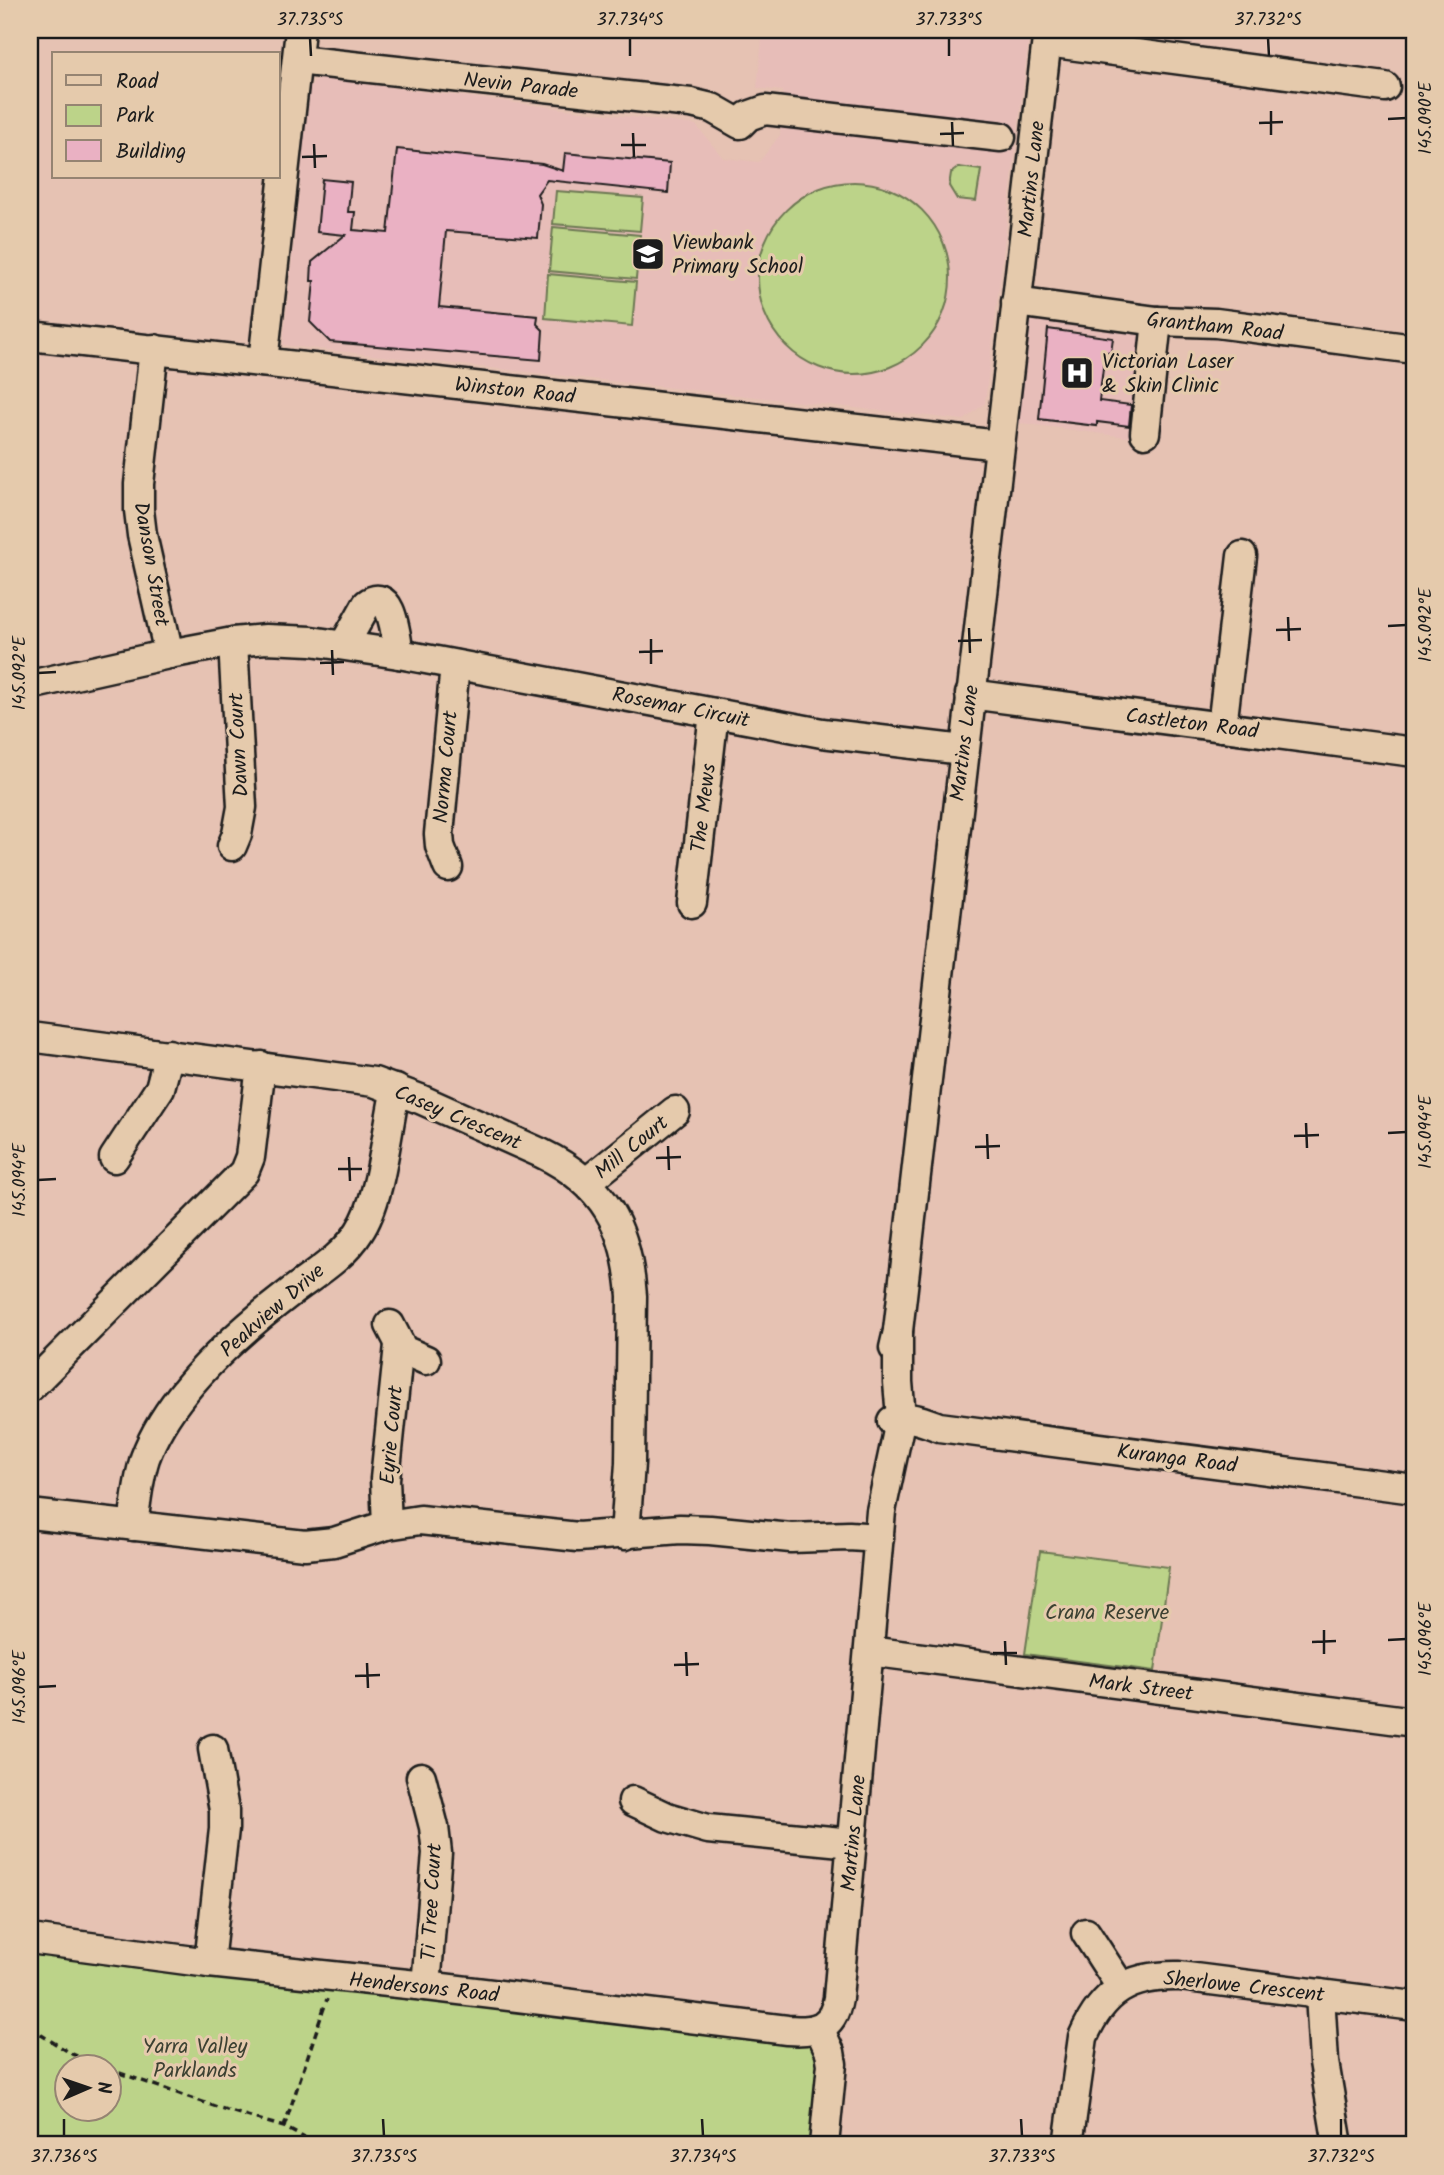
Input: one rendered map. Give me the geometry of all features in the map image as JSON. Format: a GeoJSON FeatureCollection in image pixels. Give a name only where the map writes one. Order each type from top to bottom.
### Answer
{"type":"FeatureCollection","features":[{"type":"Feature","properties":{"kind":"street"},"geometry":{"type":"LineString","coordinates":[[263,362],[300,30]]}},
{"type":"Feature","properties":{"kind":"street"},"geometry":{"type":"LineString","coordinates":[[1047,36],[1385,87]]}},
{"type":"Feature","properties":{"kind":"street","name":"Martins Lane"},"geometry":{"type":"LineString","coordinates":[[819,2028],[832,2017],[836,2009],[879,1535],[883,1448],[898,1422],[887,1391],[888,1374],[898,1331],[1047,36]]}},
{"type":"Feature","properties":{"kind":"street","name":"Nevin Parade"},"geometry":{"type":"LineString","coordinates":[[297,60],[691,103],[712,108],[740,124],[748,116],[765,110],[1001,137]]}},
{"type":"Feature","properties":{"kind":"street","name":"Grantham Road"},"geometry":{"type":"LineString","coordinates":[[1016,302],[1157,321],[1216,323],[1414,349]]}},
{"type":"Feature","properties":{"kind":"street"},"geometry":{"type":"LineString","coordinates":[[1144,433],[1157,321]]}},
{"type":"Feature","properties":{"kind":"street","name":"Winston Road"},"geometry":{"type":"LineString","coordinates":[[30,336],[999,444]]}},
{"type":"Feature","properties":{"kind":"street","name":"Danson Street"},"geometry":{"type":"LineString","coordinates":[[154,349],[139,484],[139,510],[169,654]]}},
{"type":"Feature","properties":{"kind":"street"},"geometry":{"type":"LineString","coordinates":[[1222,727],[1242,556]]}},
{"type":"Feature","properties":{"kind":"street"},"geometry":{"type":"LineString","coordinates":[[344,645],[368,604],[379,600],[385,602],[390,609],[399,654]]}},
{"type":"Feature","properties":{"kind":"street","name":"Rosemar Circuit"},"geometry":{"type":"LineString","coordinates":[[30,685],[233,642],[284,640],[344,645],[399,654],[822,733],[963,750]]}},
{"type":"Feature","properties":{"kind":"street","name":"Dawn Court"},"geometry":{"type":"LineString","coordinates":[[232,846],[242,807],[233,642]]}},
{"type":"Feature","properties":{"kind":"street","name":"Norma Court"},"geometry":{"type":"LineString","coordinates":[[449,867],[440,846],[439,834],[455,665]]}},
{"type":"Feature","properties":{"kind":"street","name":"Castleton Road"},"geometry":{"type":"LineString","coordinates":[[970,694],[1414,752]]}},
{"type":"Feature","properties":{"kind":"street","name":"The Mews"},"geometry":{"type":"LineString","coordinates":[[692,903],[714,713]]}},
{"type":"Feature","properties":{"kind":"street","name":"Casey Crescent"},"geometry":{"type":"LineString","coordinates":[[30,1037],[359,1079],[396,1089],[550,1157],[587,1182],[607,1206],[618,1226],[631,1271],[631,1534]]}},
{"type":"Feature","properties":{"kind":"street"},"geometry":{"type":"LineString","coordinates":[[114,1158],[160,1088],[169,1054]]}},
{"type":"Feature","properties":{"kind":"street"},"geometry":{"type":"LineString","coordinates":[[30,1387],[244,1172],[250,1157],[261,1066]]}},
{"type":"Feature","properties":{"kind":"street","name":"Peakview Drive"},"geometry":{"type":"LineString","coordinates":[[134,1526],[137,1492],[145,1459],[154,1438],[176,1403],[243,1329],[342,1251],[359,1233],[376,1192],[396,1089]]}},
{"type":"Feature","properties":{"kind":"street","name":"Mill Court"},"geometry":{"type":"LineString","coordinates":[[587,1182],[675,1111]]}},
{"type":"Feature","properties":{"kind":"street","name":"Eyrie Court"},"geometry":{"type":"LineString","coordinates":[[387,1525],[385,1479],[394,1335],[409,1354],[426,1360]]}},
{"type":"Feature","properties":{"kind":"street","name":"Kuranga Road"},"geometry":{"type":"LineString","coordinates":[[898,1422],[917,1419],[939,1427],[1414,1489]]}},
{"type":"Feature","properties":{"kind":"street"},"geometry":{"type":"LineString","coordinates":[[30,1514],[305,1545],[334,1542],[387,1525],[433,1521],[578,1537],[680,1529],[792,1538],[879,1535]]}},
{"type":"Feature","properties":{"kind":"street","name":"Mark Street"},"geometry":{"type":"LineString","coordinates":[[869,1651],[1414,1723]]}},
{"type":"Feature","properties":{"kind":"street"},"geometry":{"type":"LineString","coordinates":[[209,1964],[224,1829],[214,1749]]}},
{"type":"Feature","properties":{"kind":"street","name":"Ti Tree Court"},"geometry":{"type":"LineString","coordinates":[[421,1777],[435,1827],[437,1853],[426,1986]]}},
{"type":"Feature","properties":{"kind":"street"},"geometry":{"type":"LineString","coordinates":[[633,1801],[667,1818],[708,1829],[852,1843]]}},
{"type":"Feature","properties":{"kind":"street"},"geometry":{"type":"LineString","coordinates":[[1086,1933],[1121,1987]]}},
{"type":"Feature","properties":{"kind":"street","name":"Hendersons Road"},"geometry":{"type":"LineString","coordinates":[[30,1939],[209,1964],[426,1986],[787,2030],[819,2028]]}},
{"type":"Feature","properties":{"kind":"street","name":"Sherlowe Crescent"},"geometry":{"type":"LineString","coordinates":[[1068,2145],[1083,2037],[1100,2007],[1121,1987],[1139,1979],[1169,1976],[1414,2006]]}},
{"type":"Feature","properties":{"kind":"street"},"geometry":{"type":"LineString","coordinates":[[1320,1994],[1324,2062],[1338,2145]]}},
{"type":"Feature","properties":{"kind":"street"},"geometry":{"type":"LineString","coordinates":[[819,2028],[830,2052],[832,2064],[824,2145]]}},
{"type":"Feature","properties":{"kind":"path"},"geometry":{"type":"LineString","coordinates":[[284,2127],[335,1977]]}},
{"type":"Feature","properties":{"kind":"path"},"geometry":{"type":"LineString","coordinates":[[30,2028],[69,2052]]}},
{"type":"Feature","properties":{"kind":"path"},"geometry":{"type":"LineString","coordinates":[[122,2074],[284,2127],[318,2145]]}},
{"type":"Feature","properties":{"kind":"shaded area","name":"Viewbank Primary School"},"geometry":{"type":"Polygon","coordinates":[[[763,30],[1030,30],[985,403],[964,420],[283,345],[310,87],[314,81],[322,79],[696,125],[723,158],[759,162],[780,135],[783,91],[757,88],[763,30]]]}},
{"type":"Feature","properties":{"kind":"shaded area"},"geometry":{"type":"Polygon","coordinates":[[[1034,318],[1161,330],[1149,440],[1013,422],[1025,327],[1034,318]]]}},
{"type":"Feature","properties":{"kind":"green space"},"geometry":{"type":"Polygon","coordinates":[[[959,167],[981,170],[976,201],[957,199],[949,186],[951,173],[959,167]]]}},
{"type":"Feature","properties":{"kind":"green space"},"geometry":{"type":"Polygon","coordinates":[[[854,182],[891,189],[922,210],[943,241],[950,278],[943,315],[922,346],[891,367],[854,374],[817,367],[786,346],[765,315],[758,278],[765,241],[786,210],[817,189],[854,182]]]}},
{"type":"Feature","properties":{"kind":"green space"},"geometry":{"type":"Polygon","coordinates":[[[556,191],[643,198],[640,231],[553,224],[556,191]]]}},
{"type":"Feature","properties":{"kind":"green space"},"geometry":{"type":"Polygon","coordinates":[[[553,227],[640,235],[636,279],[549,271],[553,227]]]}},
{"type":"Feature","properties":{"kind":"green space"},"geometry":{"type":"Polygon","coordinates":[[[548,274],[636,282],[632,326],[545,318],[548,274]]]}},
{"type":"Feature","properties":{"kind":"green space","name":"Crana Reserve"},"geometry":{"type":"Polygon","coordinates":[[[1040,1551],[1169,1567],[1155,1671],[1025,1654],[1040,1551]]]}},
{"type":"Feature","properties":{"kind":"green space","name":"Yarra Valley Parklands"},"geometry":{"type":"Polygon","coordinates":[[[30,1951],[812,2045],[819,2049],[815,2145],[30,2145],[30,1951]]]}},
{"type":"Feature","properties":{"kind":"building"},"geometry":{"type":"Polygon","coordinates":[[[397,149],[542,164],[563,171],[565,153],[670,163],[668,193],[547,180],[537,194],[541,204],[538,238],[446,231],[439,307],[538,316],[537,324],[543,330],[541,360],[330,342],[310,322],[314,281],[311,281],[312,262],[345,235],[317,232],[322,179],[351,182],[348,212],[355,212],[353,230],[388,233],[397,149]]]}},
{"type":"Feature","properties":{"kind":"building"},"geometry":{"type":"Polygon","coordinates":[[[1048,329],[1113,338],[1111,353],[1105,352],[1099,401],[1131,405],[1129,426],[1097,422],[1097,426],[1039,419],[1048,329]]]}},
{"type":"Feature","properties":{"kind":"place","name":"Viewbank Primary School"},"geometry":{"type":"Point","coordinates":[648,254]}},
{"type":"Feature","properties":{"kind":"place","name":"Victorian Laser & Skin Clinic"},"geometry":{"type":"Point","coordinates":[1077,373]}}]}
